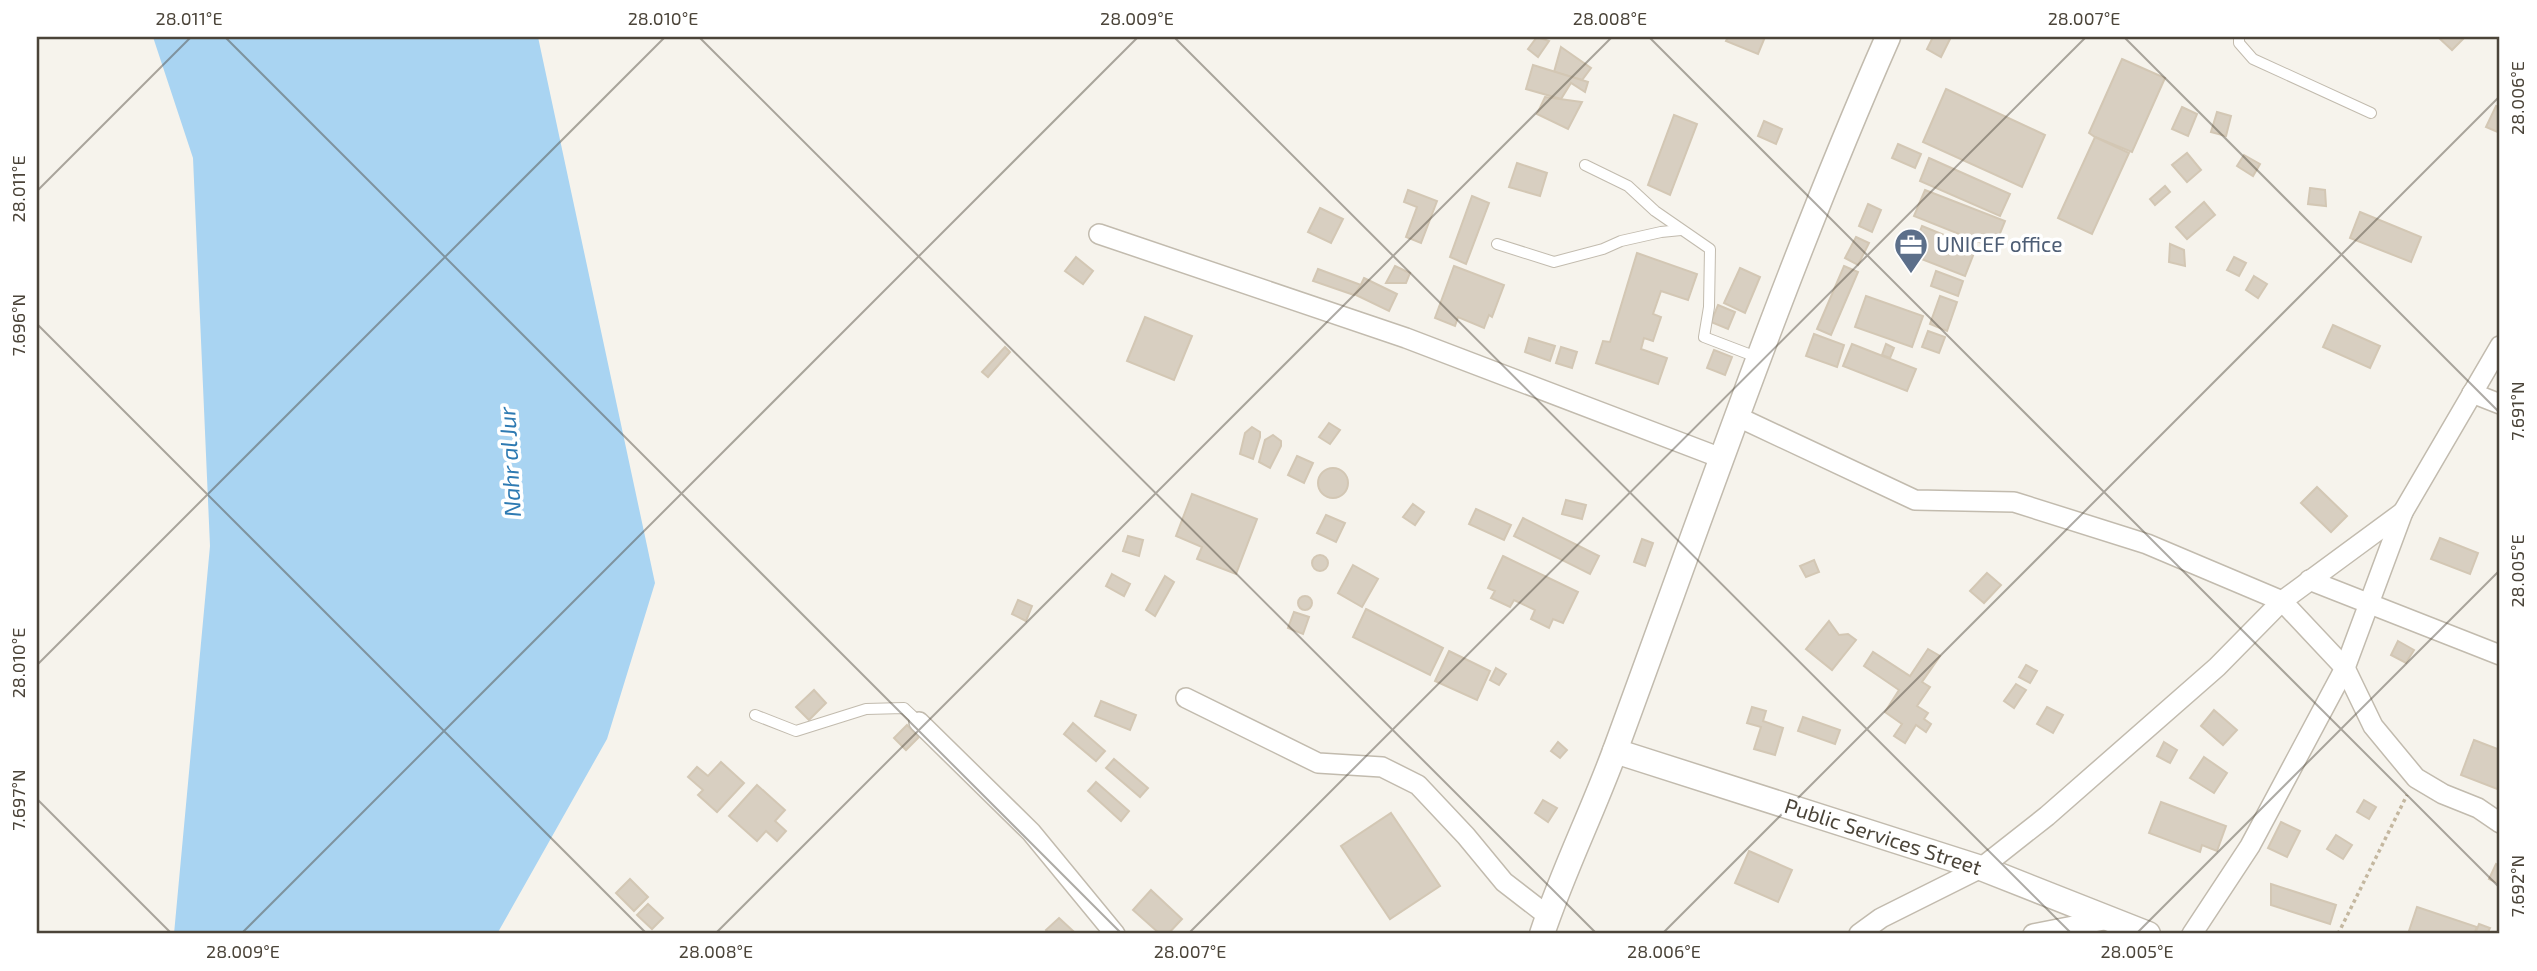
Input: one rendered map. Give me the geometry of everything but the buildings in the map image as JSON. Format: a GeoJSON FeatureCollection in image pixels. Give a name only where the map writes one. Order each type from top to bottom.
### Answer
{"type":"FeatureCollection","features":[{"type":"Feature","properties":{"kind":"street"},"geometry":{"type":"LineString","coordinates":[[1186,698],[1318,763],[1382,767],[1418,785],[1545,925],[1615,751],[1736,416],[1819,199],[1888,37]]}},
{"type":"Feature","properties":{"kind":"street"},"geometry":{"type":"LineString","coordinates":[[1099,234],[1406,338],[1721,458]]}},
{"type":"Feature","properties":{"kind":"street"},"geometry":{"type":"LineString","coordinates":[[2192,934],[2250,846],[2345,668],[2403,512],[2500,346]]}},
{"type":"Feature","properties":{"kind":"street"},"geometry":{"type":"LineString","coordinates":[[2472,393],[2500,404]]}},
{"type":"Feature","properties":{"kind":"street"},"geometry":{"type":"LineString","coordinates":[[1736,416],[1915,500],[2014,502],[2147,544],[2283,601],[2345,668],[2373,726],[2416,778],[2442,794],[2478,808],[2500,823]]}},
{"type":"Feature","properties":{"kind":"street"},"geometry":{"type":"LineString","coordinates":[[1860,934],[1881,918],[1981,868],[2047,816],[2217,667],[2283,601],[2403,512]]}},
{"type":"Feature","properties":{"kind":"street"},"geometry":{"type":"LineString","coordinates":[[2309,580],[2500,655]]}},
{"type":"Feature","properties":{"kind":"street"},"geometry":{"type":"LineString","coordinates":[[919,722],[1031,832],[1115,934]]}},
{"type":"Feature","properties":{"kind":"street","name":"Public Services Street"},"geometry":{"type":"LineString","coordinates":[[1615,751],[1981,868],[2148,934]]}},
{"type":"Feature","properties":{"kind":"street"},"geometry":{"type":"LineString","coordinates":[[2033,934],[2109,919]]}},
{"type":"Feature","properties":{"kind":"lane"},"geometry":{"type":"LineString","coordinates":[[2239,37],[2239,43],[2253,59],[2371,113]]}},
{"type":"Feature","properties":{"kind":"lane"},"geometry":{"type":"LineString","coordinates":[[1585,165],[1628,186],[1681,230],[1710,249],[1710,296],[1703,337],[1759,358]]}},
{"type":"Feature","properties":{"kind":"lane"},"geometry":{"type":"LineString","coordinates":[[1497,244],[1554,262],[1603,250],[1621,241],[1681,230]]}},
{"type":"Feature","properties":{"kind":"lane"},"geometry":{"type":"LineString","coordinates":[[755,715],[796,731],[866,709],[904,708],[919,722]]}},
{"type":"Feature","properties":{"kind":"path"},"geometry":{"type":"LineString","coordinates":[[2338,934],[2416,778]]}},
{"type":"Feature","properties":{"kind":"water","name":"Nahr al Jur"},"geometry":{"type":"Polygon","coordinates":[[[153,37],[538,37],[655,583],[607,739],[497,934],[174,934],[210,546],[193,158],[153,37]]]}},
{"type":"Feature","properties":{"kind":"place","name":"UNICEF office"},"geometry":{"type":"Point","coordinates":[1911,275]}}]}
